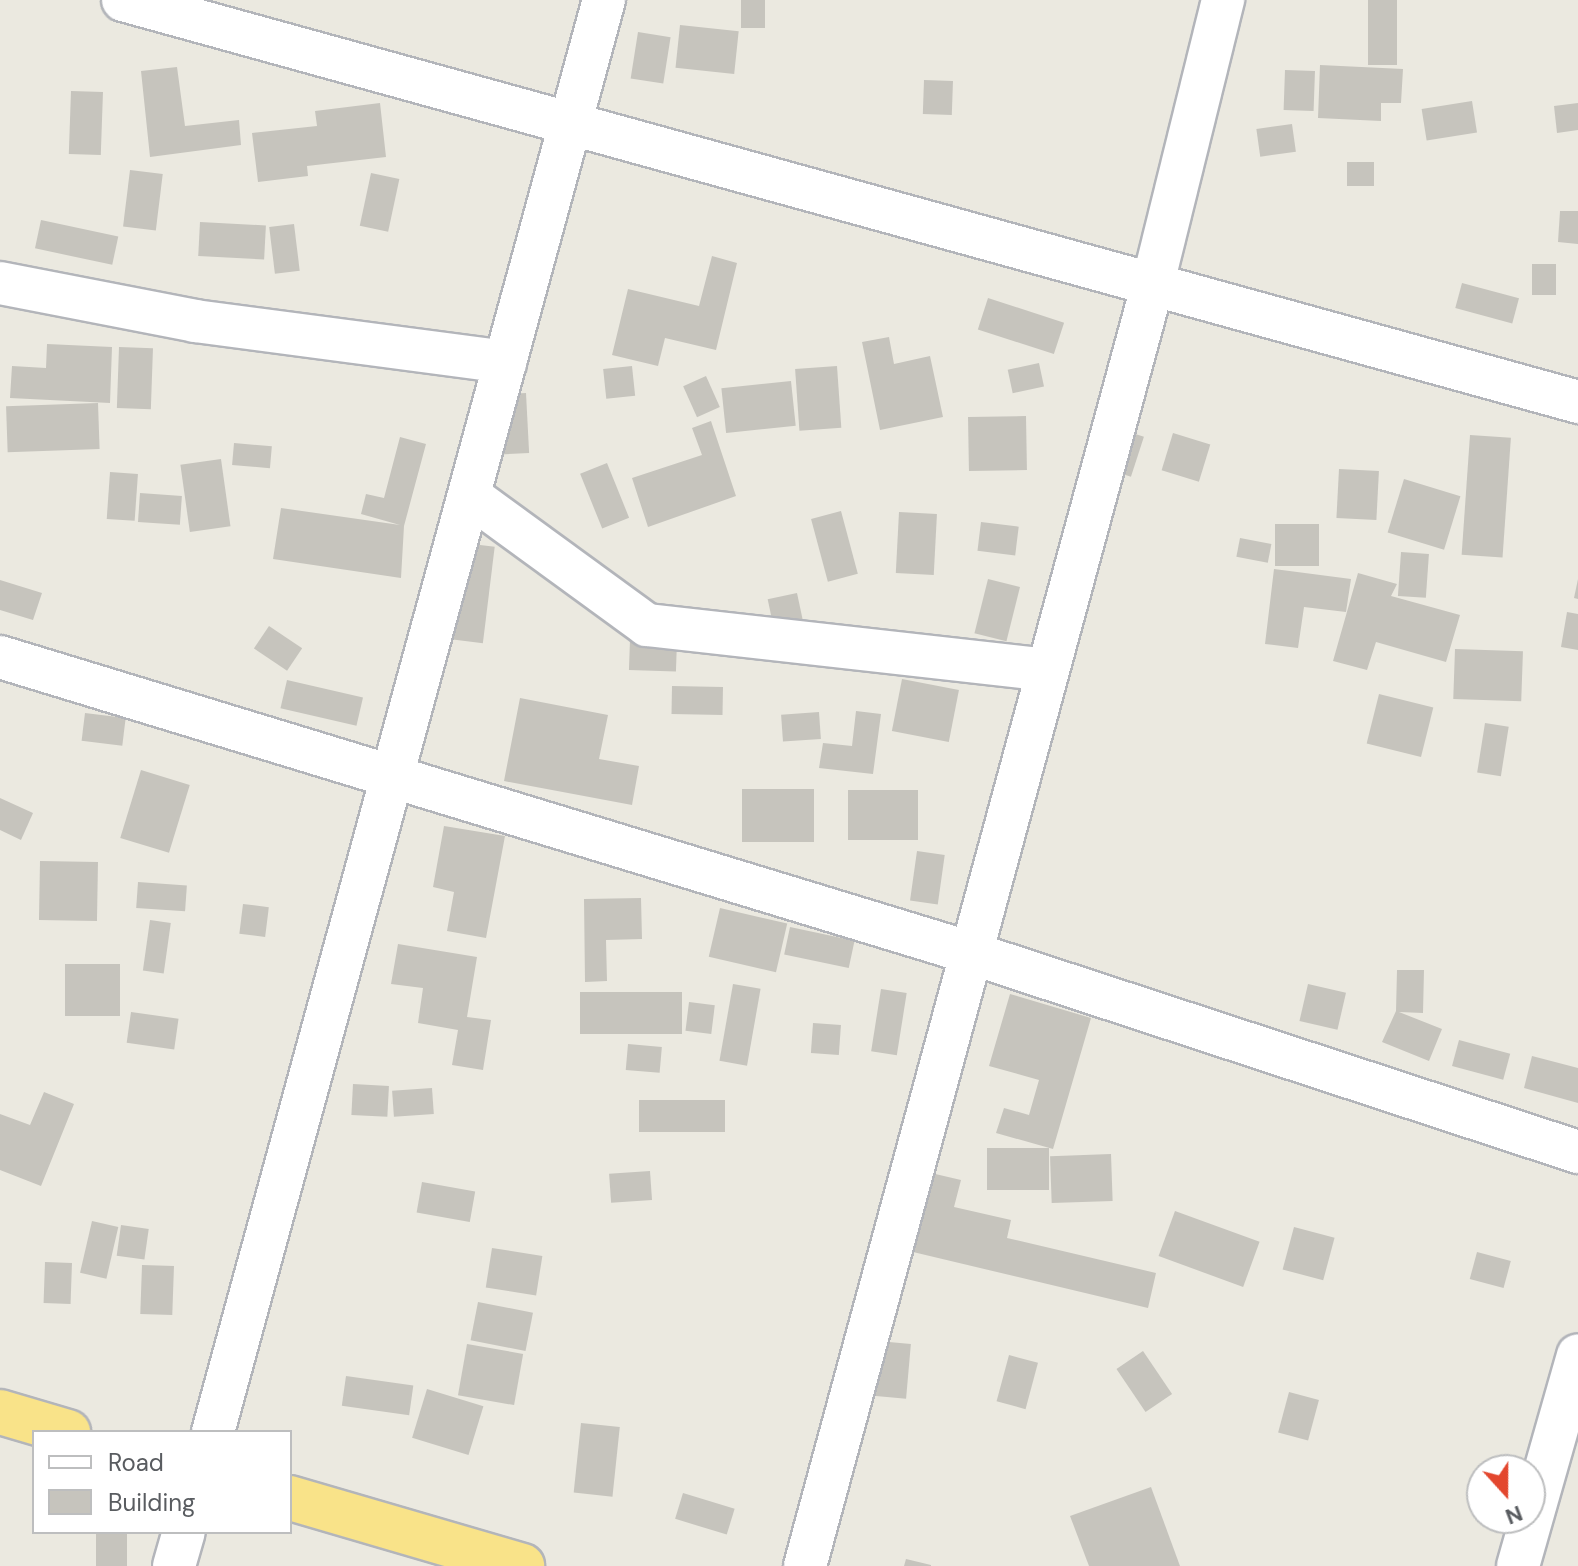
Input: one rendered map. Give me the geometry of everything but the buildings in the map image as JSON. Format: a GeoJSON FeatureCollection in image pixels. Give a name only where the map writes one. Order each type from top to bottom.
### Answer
{"type":"FeatureCollection","features":[{"type":"Feature","properties":{"kind":"highway"},"geometry":{"type":"LineString","coordinates":[[0,1412],[61,1430]]}},
{"type":"Feature","properties":{"kind":"highway"},"geometry":{"type":"LineString","coordinates":[[292,1499],[522,1566]]}},
{"type":"Feature","properties":{"kind":"street"},"geometry":{"type":"LineString","coordinates":[[123,0],[1152,287],[1578,402]]}},
{"type":"Feature","properties":{"kind":"street"},"geometry":{"type":"LineString","coordinates":[[214,1430],[395,778],[568,124],[604,0]]}},
{"type":"Feature","properties":{"kind":"street"},"geometry":{"type":"LineString","coordinates":[[805,1566],[968,952],[1152,287],[1223,0]]}},
{"type":"Feature","properties":{"kind":"street"},"geometry":{"type":"LineString","coordinates":[[0,283],[195,321],[505,362]]}},
{"type":"Feature","properties":{"kind":"street"},"geometry":{"type":"LineString","coordinates":[[470,496],[647,625],[1046,670]]}},
{"type":"Feature","properties":{"kind":"street"},"geometry":{"type":"LineString","coordinates":[[0,657],[968,952],[1578,1152]]}},
{"type":"Feature","properties":{"kind":"street"},"geometry":{"type":"LineString","coordinates":[[1518,1566],[1578,1355]]}},
{"type":"Feature","properties":{"kind":"street"},"geometry":{"type":"LineString","coordinates":[[174,1566],[183,1534]]}}]}
